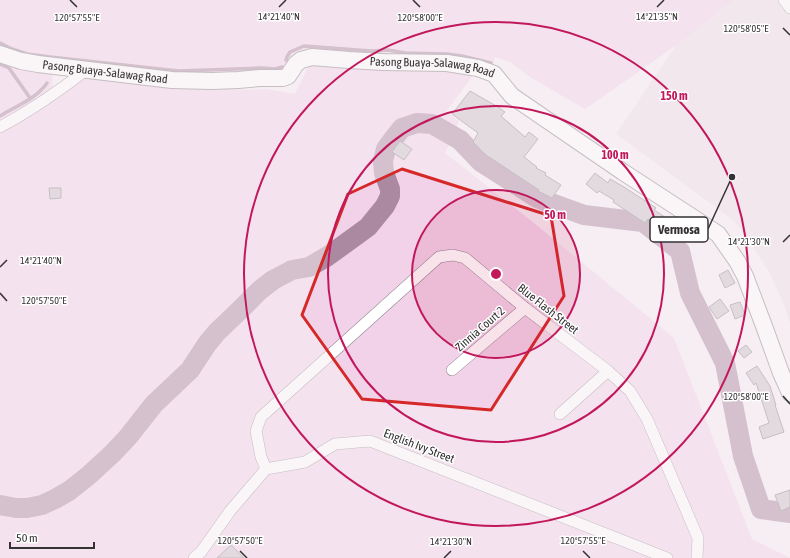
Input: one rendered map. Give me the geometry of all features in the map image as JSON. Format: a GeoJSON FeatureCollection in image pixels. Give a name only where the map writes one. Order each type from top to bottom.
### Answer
{"type":"FeatureCollection","features":[{"type":"Feature","properties":{"kind":"street"},"geometry":{"type":"LineString","coordinates":[[784,0],[790,8]]}},
{"type":"Feature","properties":{"kind":"street","name":"Pasong Buaya-Salawag Road"},"geometry":{"type":"LineString","coordinates":[[0,54],[32,63],[178,80],[212,81],[283,78],[288,76],[296,64],[301,60],[312,57],[377,62],[446,63],[486,70],[494,74],[512,96],[623,172],[718,234],[737,261],[745,276],[781,373],[790,393]]}},
{"type":"Feature","properties":{"kind":"street"},"geometry":{"type":"LineString","coordinates":[[0,127],[29,111],[66,86],[86,70]]}},
{"type":"Feature","properties":{"kind":"street","name":"Blue Flash Street"},"geometry":{"type":"LineString","coordinates":[[266,469],[261,457],[256,432],[261,417],[439,257],[453,255],[465,258],[524,308],[608,371],[630,391],[647,419],[698,538],[697,558]]}},
{"type":"Feature","properties":{"kind":"street","name":"Zinnia Court 2"},"geometry":{"type":"LineString","coordinates":[[452,370],[524,308]]}},
{"type":"Feature","properties":{"kind":"street"},"geometry":{"type":"LineString","coordinates":[[560,414],[608,371]]}},
{"type":"Feature","properties":{"kind":"street","name":"English Ivy Street"},"geometry":{"type":"LineString","coordinates":[[266,469],[305,462],[335,444],[370,441],[667,558]]}},
{"type":"Feature","properties":{"kind":"street"},"geometry":{"type":"LineString","coordinates":[[194,558],[201,552],[230,511],[266,469]]}},
{"type":"Feature","properties":{"kind":"highlighted area"},"geometry":{"type":"Polygon","coordinates":[[[402,169],[551,216],[564,296],[491,410],[362,399],[302,315],[348,194],[402,169]]]}},
{"type":"Feature","properties":{"kind":"shaded area"},"geometry":{"type":"Polygon","coordinates":[[[0,0],[790,0],[790,323],[783,302],[769,272],[745,234],[733,220],[616,134],[677,44],[585,109],[527,75],[511,62],[490,55],[0,0]]]}},
{"type":"Feature","properties":{"kind":"shaded area"},"geometry":{"type":"Polygon","coordinates":[[[0,0],[733,0],[678,44],[585,109],[527,75],[511,62],[495,57],[492,66],[391,56],[303,50],[291,58],[285,71],[178,75],[66,62],[0,49],[0,0]]]}},
{"type":"Feature","properties":{"kind":"shaded area"},"geometry":{"type":"Polygon","coordinates":[[[0,61],[53,70],[52,90],[0,121],[0,61]]]}},
{"type":"Feature","properties":{"kind":"shaded area"},"geometry":{"type":"Polygon","coordinates":[[[309,65],[371,69],[442,71],[473,75],[446,112],[459,121],[445,153],[534,223],[674,338],[752,539],[790,558],[0,558],[0,130],[85,77],[112,82],[178,89],[266,89],[295,94],[309,65]]]}},
{"type":"Feature","properties":{"kind":"building"},"geometry":{"type":"Polygon","coordinates":[[[470,91],[505,112],[501,116],[525,137],[529,132],[538,139],[524,157],[537,167],[536,168],[546,173],[545,175],[561,185],[552,198],[538,191],[539,190],[486,155],[473,142],[478,133],[452,114],[470,91]]]}},
{"type":"Feature","properties":{"kind":"building"},"geometry":{"type":"Polygon","coordinates":[[[400,141],[412,149],[404,160],[392,152],[400,141]]]}},
{"type":"Feature","properties":{"kind":"building"},"geometry":{"type":"Polygon","coordinates":[[[595,173],[608,183],[610,179],[624,187],[656,208],[654,210],[668,219],[662,228],[648,219],[645,223],[613,202],[614,200],[599,191],[597,193],[586,184],[595,173]]]}},
{"type":"Feature","properties":{"kind":"building"},"geometry":{"type":"Polygon","coordinates":[[[49,188],[61,188],[61,198],[50,199],[49,188]]]}},
{"type":"Feature","properties":{"kind":"building"},"geometry":{"type":"Polygon","coordinates":[[[728,270],[735,283],[725,288],[719,275],[728,270]]]}},
{"type":"Feature","properties":{"kind":"building"},"geometry":{"type":"Polygon","coordinates":[[[720,299],[729,311],[717,319],[709,307],[720,299]]]}},
{"type":"Feature","properties":{"kind":"building"},"geometry":{"type":"Polygon","coordinates":[[[740,302],[745,315],[735,319],[730,305],[740,302]]]}},
{"type":"Feature","properties":{"kind":"building"},"geometry":{"type":"Polygon","coordinates":[[[746,345],[752,352],[744,358],[738,351],[746,345]]]}},
{"type":"Feature","properties":{"kind":"building"},"geometry":{"type":"Polygon","coordinates":[[[757,366],[770,386],[784,432],[763,439],[759,427],[769,423],[756,383],[754,385],[746,373],[757,366]]]}},
{"type":"Feature","properties":{"kind":"building"},"geometry":{"type":"Polygon","coordinates":[[[790,490],[790,507],[781,511],[775,495],[790,490]]]}},
{"type":"Feature","properties":{"kind":"building"},"geometry":{"type":"Polygon","coordinates":[[[231,545],[244,558],[217,558],[231,545]]]}},
{"type":"Feature","properties":{"kind":"waterway"},"geometry":{"type":"LineString","coordinates":[[0,43],[27,54],[179,71],[262,68],[275,69],[282,67]]}},
{"type":"Feature","properties":{"kind":"waterway"},"geometry":{"type":"LineString","coordinates":[[286,60],[290,52],[304,46],[371,51],[388,50],[405,53],[447,54],[491,63]]}},
{"type":"Feature","properties":{"kind":"waterway"},"geometry":{"type":"LineString","coordinates":[[0,64],[9,68],[30,98]]}},
{"type":"Feature","properties":{"kind":"waterway"},"geometry":{"type":"LineString","coordinates":[[0,116],[32,98],[47,83]]}},
{"type":"Feature","properties":{"kind":"waterway"},"geometry":{"type":"LineString","coordinates":[[0,505],[16,508],[27,508],[42,505],[69,491],[113,453],[128,437],[154,404],[190,370],[207,344],[217,332],[260,290],[273,280],[292,270],[309,267],[328,256],[368,227],[385,206],[390,196],[390,189],[384,173],[383,161],[386,149],[402,128],[417,123],[432,124],[460,140],[481,162],[537,198],[584,215],[643,222],[680,251],[690,293],[725,363],[743,456],[761,509],[790,513]]}},
{"type":"Feature","properties":{"kind":"place","name":"Vermosa"},"geometry":{"type":"Point","coordinates":[732,177]}}]}
